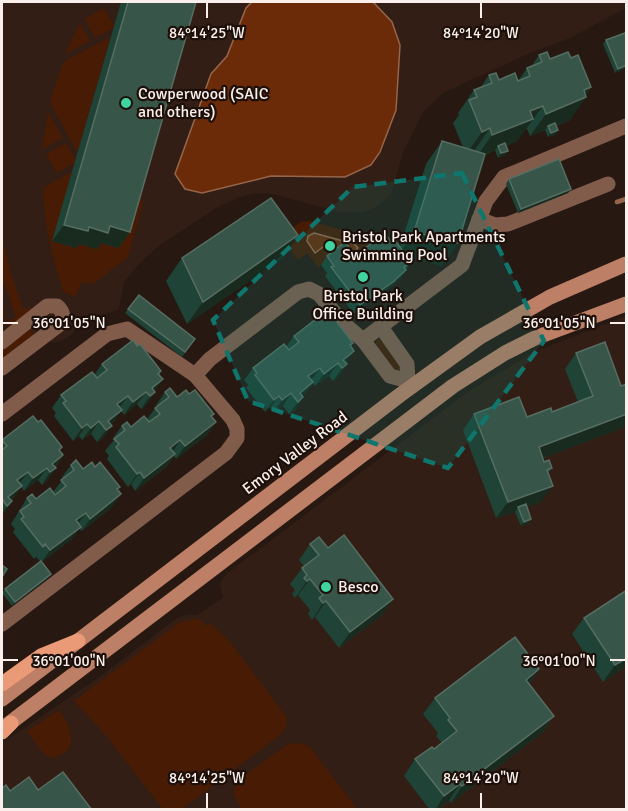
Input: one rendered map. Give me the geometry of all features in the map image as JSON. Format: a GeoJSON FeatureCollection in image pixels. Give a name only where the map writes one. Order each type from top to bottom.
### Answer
{"type":"FeatureCollection","features":[{"type":"Feature","properties":{"kind":"main road","name":"Emory Valley Road"},"geometry":{"type":"LineString","coordinates":[[2,699],[400,395],[480,337],[550,297],[627,264]]}},
{"type":"Feature","properties":{"kind":"main road"},"geometry":{"type":"LineString","coordinates":[[5,728],[453,386],[505,353],[535,338],[627,304]]}},
{"type":"Feature","properties":{"kind":"main road"},"geometry":{"type":"LineString","coordinates":[[2,684],[41,656],[78,641]]}},
{"type":"Feature","properties":{"kind":"street"},"geometry":{"type":"LineString","coordinates":[[363,340],[462,265],[486,201],[504,177],[627,126]]}},
{"type":"Feature","properties":{"kind":"street"},"geometry":{"type":"LineString","coordinates":[[480,219],[495,225],[508,224],[608,184]]}},
{"type":"Feature","properties":{"kind":"street"},"geometry":{"type":"LineString","coordinates":[[195,375],[210,360],[303,289],[319,294],[343,323],[363,340],[390,375],[408,381],[407,364],[381,327]]}},
{"type":"Feature","properties":{"kind":"street"},"geometry":{"type":"LineString","coordinates":[[2,342],[47,306],[57,306],[62,311],[63,318],[60,324],[2,368]]}},
{"type":"Feature","properties":{"kind":"street"},"geometry":{"type":"LineString","coordinates":[[2,414],[107,334],[127,329],[195,375],[233,420],[237,429],[237,438],[226,453],[2,624]]}},
{"type":"Feature","properties":{"kind":"highlighted area"},"geometry":{"type":"Polygon","coordinates":[[[462,173],[544,341],[448,468],[248,401],[213,320],[353,187],[462,173]]]}},
{"type":"Feature","properties":{"kind":"shaded area"},"geometry":{"type":"Polygon","coordinates":[[[2,2],[626,2],[626,8],[570,38],[530,53],[443,93],[423,112],[403,152],[391,195],[374,208],[363,212],[339,212],[273,194],[256,193],[239,197],[216,208],[157,247],[124,282],[119,309],[98,316],[84,326],[79,320],[74,332],[66,339],[58,342],[45,342],[2,375],[2,2]]]}},
{"type":"Feature","properties":{"kind":"shaded area"},"geometry":{"type":"Polygon","coordinates":[[[252,2],[373,2],[392,22],[400,45],[396,110],[380,152],[371,165],[345,177],[271,176],[202,193],[185,189],[175,174],[211,74],[227,56],[246,8],[252,2]]]}},
{"type":"Feature","properties":{"kind":"shaded area"},"geometry":{"type":"Polygon","coordinates":[[[104,8],[114,26],[95,38],[85,19],[104,8]]]}},
{"type":"Feature","properties":{"kind":"shaded area"},"geometry":{"type":"Polygon","coordinates":[[[80,23],[90,41],[65,54],[80,23]]]}},
{"type":"Feature","properties":{"kind":"shaded area"},"geometry":{"type":"Polygon","coordinates":[[[110,39],[78,151],[50,102],[63,62],[110,39]]]}},
{"type":"Feature","properties":{"kind":"shaded area"},"geometry":{"type":"Polygon","coordinates":[[[48,112],[63,138],[42,149],[48,112]]]}},
{"type":"Feature","properties":{"kind":"shaded area"},"geometry":{"type":"Polygon","coordinates":[[[66,143],[76,160],[75,163],[57,173],[46,154],[66,143]]]}},
{"type":"Feature","properties":{"kind":"shaded area"},"geometry":{"type":"Polygon","coordinates":[[[71,172],[77,243],[136,187],[143,203],[128,257],[93,284],[84,282],[81,284],[75,297],[63,291],[59,278],[47,227],[43,188],[71,172]]]}},
{"type":"Feature","properties":{"kind":"shaded area","name":"Bristol Park Apartments Swimming Pool"},"geometry":{"type":"Polygon","coordinates":[[[309,221],[374,238],[379,242],[349,264],[321,264],[319,268],[307,253],[298,260],[280,236],[301,222],[309,221]]]}},
{"type":"Feature","properties":{"kind":"shaded area"},"geometry":{"type":"Polygon","coordinates":[[[314,233],[354,244],[358,248],[351,254],[349,251],[327,244],[315,253],[307,241],[308,236],[314,233]]]}},
{"type":"Feature","properties":{"kind":"shaded area"},"geometry":{"type":"Polygon","coordinates":[[[2,237],[23,309],[35,307],[9,328],[7,322],[16,317],[2,278],[2,237]]]}},
{"type":"Feature","properties":{"kind":"shaded area"},"geometry":{"type":"Polygon","coordinates":[[[626,316],[626,809],[2,810],[2,743],[101,676],[177,618],[197,615],[223,598],[220,584],[225,575],[469,391],[534,352],[626,316]]]}},
{"type":"Feature","properties":{"kind":"shaded area"},"geometry":{"type":"Polygon","coordinates":[[[27,330],[33,331],[33,336],[2,360],[2,349],[27,330]]]}},
{"type":"Feature","properties":{"kind":"shaded area"},"geometry":{"type":"Polygon","coordinates":[[[378,339],[403,371],[396,372],[376,344],[378,339]]]}},
{"type":"Feature","properties":{"kind":"shaded area"},"geometry":{"type":"Polygon","coordinates":[[[200,620],[207,626],[210,623],[230,642],[286,716],[287,725],[279,736],[186,806],[181,809],[163,809],[103,732],[74,701],[180,622],[200,620]]]}},
{"type":"Feature","properties":{"kind":"shaded area"},"geometry":{"type":"Polygon","coordinates":[[[59,710],[70,732],[70,745],[60,755],[51,758],[43,753],[27,731],[59,710]]]}},
{"type":"Feature","properties":{"kind":"shaded area"},"geometry":{"type":"Polygon","coordinates":[[[301,743],[310,747],[357,809],[241,809],[233,793],[237,782],[284,747],[301,743]]]}},
{"type":"Feature","properties":{"kind":"building","name":"Cowperwood (SAIC and others)"},"geometry":{"type":"Polygon","coordinates":[[[128,2],[196,2],[130,232],[110,226],[108,233],[89,227],[88,231],[64,225],[128,2]]]}},
{"type":"Feature","properties":{"kind":"building"},"geometry":{"type":"Polygon","coordinates":[[[625,33],[627,65],[618,69],[606,40],[625,33]]]}},
{"type":"Feature","properties":{"kind":"building"},"geometry":{"type":"Polygon","coordinates":[[[547,52],[550,59],[568,52],[571,58],[578,55],[591,87],[584,90],[586,97],[546,114],[543,106],[530,111],[533,119],[492,135],[490,128],[482,132],[469,100],[477,97],[474,90],[492,83],[489,75],[496,73],[499,80],[515,73],[518,81],[530,76],[527,68],[542,62],[539,55],[547,52]]]}},
{"type":"Feature","properties":{"kind":"building"},"geometry":{"type":"Polygon","coordinates":[[[555,123],[558,130],[551,133],[548,126],[555,123]]]}},
{"type":"Feature","properties":{"kind":"building"},"geometry":{"type":"Polygon","coordinates":[[[442,141],[485,154],[458,243],[414,232],[442,141]]]}},
{"type":"Feature","properties":{"kind":"building"},"geometry":{"type":"Polygon","coordinates":[[[505,143],[508,151],[501,153],[498,146],[505,143]]]}},
{"type":"Feature","properties":{"kind":"building"},"geometry":{"type":"Polygon","coordinates":[[[559,159],[571,189],[521,209],[509,179],[559,159]]]}},
{"type":"Feature","properties":{"kind":"building"},"geometry":{"type":"Polygon","coordinates":[[[271,198],[298,235],[203,302],[182,258],[271,198]]]}},
{"type":"Feature","properties":{"kind":"building","name":"Bristol Park Office Building"},"geometry":{"type":"Polygon","coordinates":[[[385,233],[390,241],[394,239],[411,262],[404,267],[406,270],[393,282],[360,305],[331,267],[334,266],[327,256],[345,242],[355,256],[385,233]]]}},
{"type":"Feature","properties":{"kind":"building"},"geometry":{"type":"Polygon","coordinates":[[[139,295],[195,339],[185,352],[128,309],[139,295]]]}},
{"type":"Feature","properties":{"kind":"building"},"geometry":{"type":"Polygon","coordinates":[[[325,312],[329,318],[332,316],[353,343],[350,345],[354,351],[343,360],[347,364],[342,368],[338,363],[324,374],[320,368],[308,376],[313,382],[300,393],[303,397],[298,402],[291,393],[282,400],[279,396],[274,400],[255,375],[257,373],[253,368],[284,344],[289,350],[299,342],[294,336],[325,312]]]}},
{"type":"Feature","properties":{"kind":"building"},"geometry":{"type":"Polygon","coordinates":[[[133,340],[137,346],[140,344],[161,371],[158,374],[163,379],[152,388],[155,392],[150,396],[146,392],[133,402],[128,396],[117,404],[122,410],[108,421],[112,426],[106,430],[99,421],[91,428],[87,424],[82,428],[63,403],[66,401],[61,395],[92,372],[97,378],[107,370],[102,364],[133,340]]]}},
{"type":"Feature","properties":{"kind":"building"},"geometry":{"type":"Polygon","coordinates":[[[605,342],[621,386],[627,384],[627,414],[539,447],[544,462],[549,460],[552,468],[547,470],[553,486],[508,502],[474,414],[519,397],[527,417],[551,408],[552,412],[593,396],[576,353],[605,342]]]}},
{"type":"Feature","properties":{"kind":"building"},"geometry":{"type":"Polygon","coordinates":[[[170,388],[177,397],[186,390],[189,394],[195,390],[214,414],[211,416],[216,422],[185,446],[180,440],[170,448],[175,454],[144,478],[140,472],[137,474],[116,447],[119,444],[114,439],[125,430],[122,426],[127,422],[131,427],[144,416],[149,422],[160,414],[155,408],[169,397],[165,392],[170,388]]]}},
{"type":"Feature","properties":{"kind":"building"},"geometry":{"type":"Polygon","coordinates":[[[33,416],[38,422],[41,420],[62,447],[59,450],[63,455],[52,464],[56,468],[50,472],[47,468],[33,478],[28,472],[17,480],[22,486],[8,497],[12,501],[7,506],[2,499],[2,450],[7,446],[2,440],[33,416]]]}},
{"type":"Feature","properties":{"kind":"building"},"geometry":{"type":"Polygon","coordinates":[[[76,460],[83,469],[92,462],[95,467],[100,462],[120,487],[117,489],[121,494],[90,519],[86,513],[76,520],[81,527],[50,550],[45,544],[43,547],[21,519],[24,517],[20,511],[31,503],[27,498],[32,494],[36,499],[50,488],[55,495],[66,486],[61,480],[74,470],[71,465],[76,460]]]}},
{"type":"Feature","properties":{"kind":"building"},"geometry":{"type":"Polygon","coordinates":[[[526,504],[531,519],[524,522],[518,507],[526,504]]]}},
{"type":"Feature","properties":{"kind":"building"},"geometry":{"type":"Polygon","coordinates":[[[344,535],[393,599],[350,632],[326,601],[323,603],[319,598],[323,595],[310,579],[307,581],[304,578],[307,575],[302,568],[319,555],[310,544],[319,537],[328,548],[344,535]]]}},
{"type":"Feature","properties":{"kind":"building"},"geometry":{"type":"Polygon","coordinates":[[[41,561],[51,574],[15,602],[5,589],[41,561]]]}},
{"type":"Feature","properties":{"kind":"building"},"geometry":{"type":"Polygon","coordinates":[[[2,565],[7,569],[2,577],[2,565]]]}},
{"type":"Feature","properties":{"kind":"building"},"geometry":{"type":"Polygon","coordinates":[[[627,590],[627,658],[615,665],[584,618],[627,590]]]}},
{"type":"Feature","properties":{"kind":"building"},"geometry":{"type":"Polygon","coordinates":[[[515,637],[539,669],[526,680],[554,716],[462,786],[460,784],[444,796],[415,759],[432,747],[434,749],[457,731],[435,698],[515,637]]]}},
{"type":"Feature","properties":{"kind":"building"},"geometry":{"type":"Polygon","coordinates":[[[63,772],[92,810],[2,810],[2,788],[6,785],[10,791],[29,777],[38,790],[63,772]]]}},
{"type":"Feature","properties":{"kind":"waterway"},"geometry":{"type":"LineString","coordinates":[[617,202],[626,199]]}},
{"type":"Feature","properties":{"kind":"place","name":"Cowperwood (SAIC and others)"},"geometry":{"type":"Point","coordinates":[126,103]}},
{"type":"Feature","properties":{"kind":"place","name":"Bristol Park Apartments Swimming Pool"},"geometry":{"type":"Point","coordinates":[330,246]}},
{"type":"Feature","properties":{"kind":"place","name":"Bristol Park Office Building"},"geometry":{"type":"Point","coordinates":[363,277]}},
{"type":"Feature","properties":{"kind":"place","name":"Besco"},"geometry":{"type":"Point","coordinates":[326,587]}}]}
